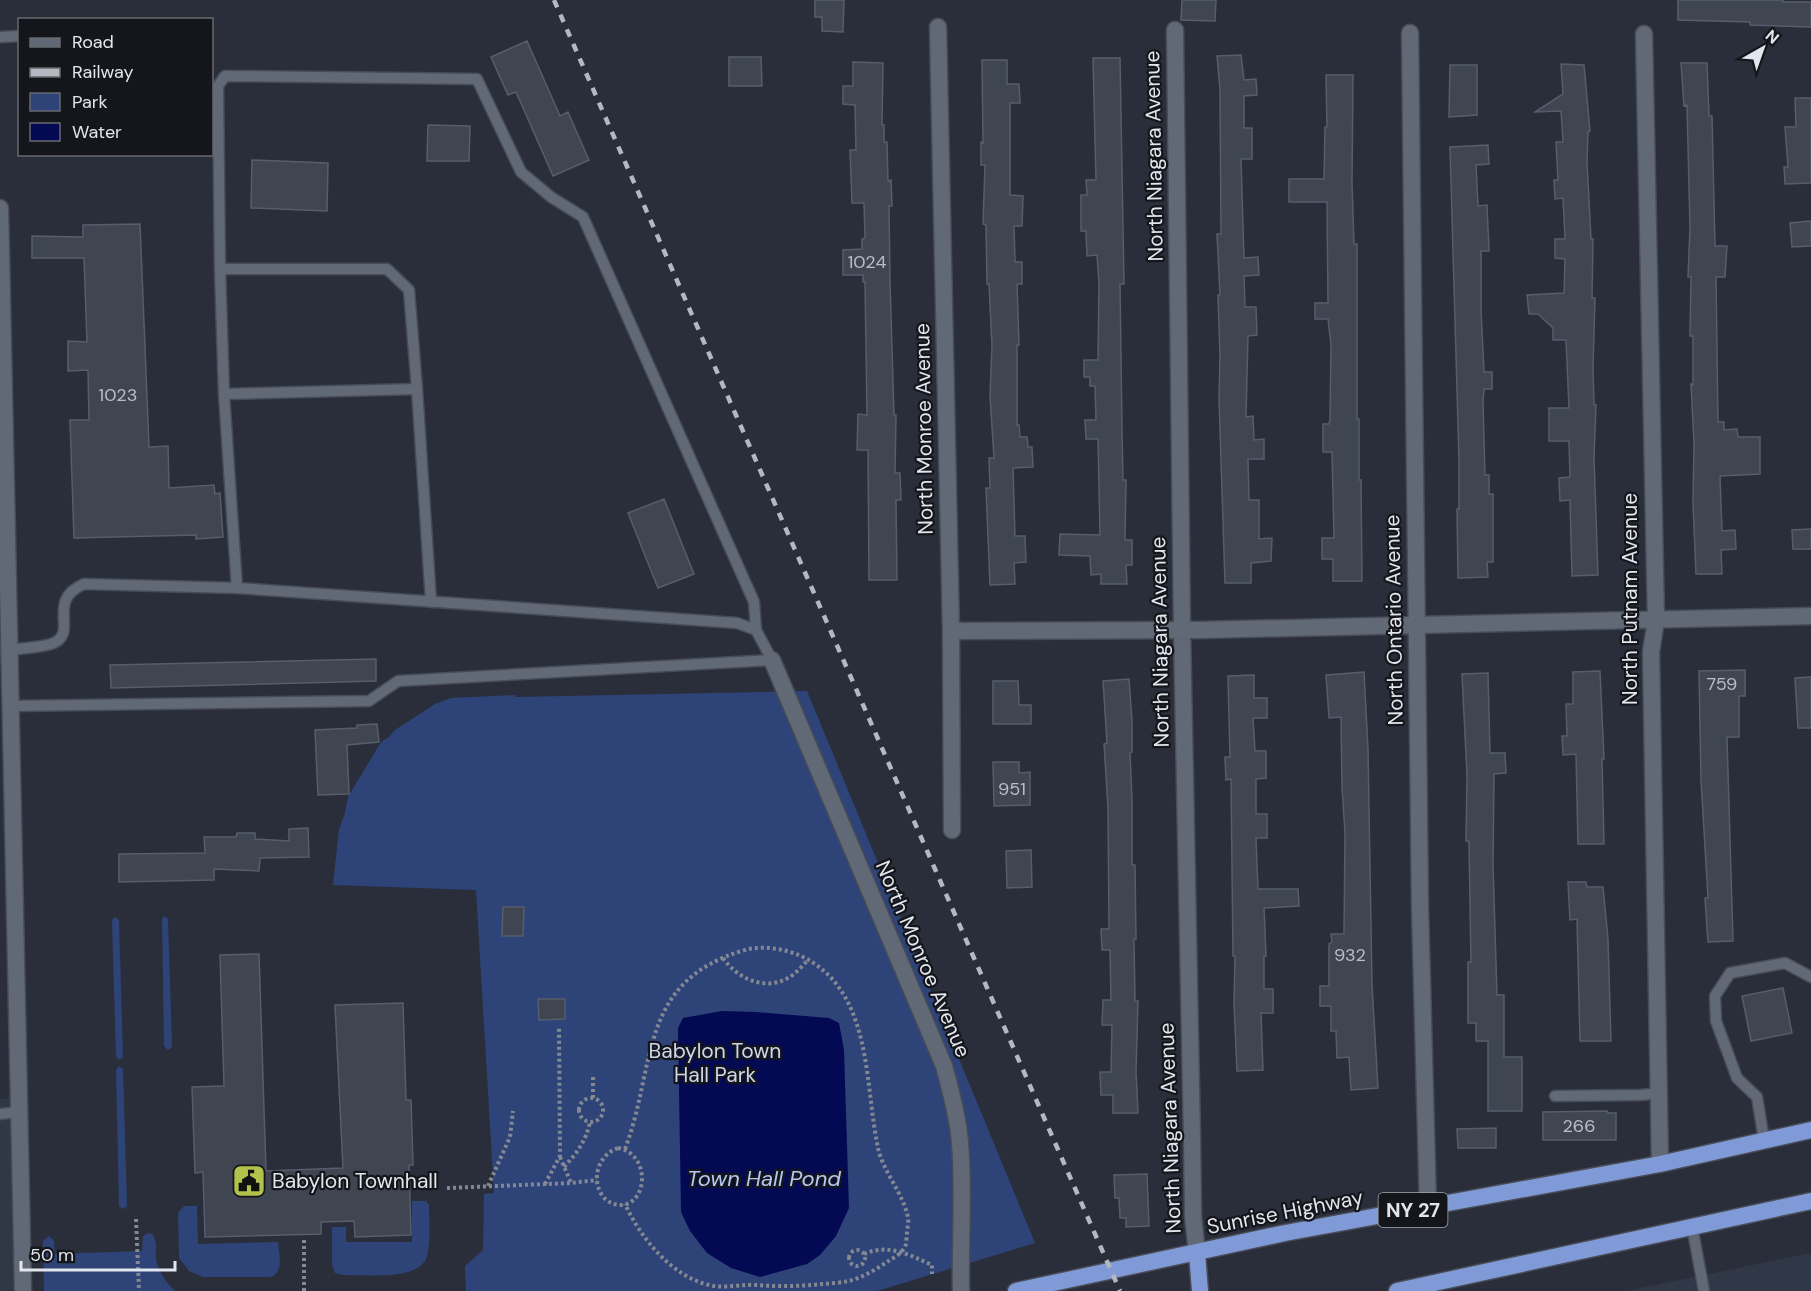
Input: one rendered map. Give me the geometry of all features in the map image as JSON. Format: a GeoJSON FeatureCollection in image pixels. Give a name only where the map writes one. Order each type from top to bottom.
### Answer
{"type":"FeatureCollection","features":[{"type":"Feature","properties":{"kind":"highway","name":"Sunrise Highway"},"geometry":{"type":"LineString","coordinates":[[1016,1291],[1285,1233],[1660,1164],[1811,1130]]}},
{"type":"Feature","properties":{"kind":"highway"},"geometry":{"type":"LineString","coordinates":[[1397,1291],[1811,1201]]}},
{"type":"Feature","properties":{"kind":"highway"},"geometry":{"type":"LineString","coordinates":[[1197,1252],[1200,1291]]}},
{"type":"Feature","properties":{"kind":"street","name":"North Monroe Avenue"},"geometry":{"type":"LineString","coordinates":[[938,27],[951,631],[952,830]]}},
{"type":"Feature","properties":{"kind":"street","name":"North Niagara Avenue"},"geometry":{"type":"LineString","coordinates":[[1175,30],[1182,630],[1193,1216],[1197,1252]]}},
{"type":"Feature","properties":{"kind":"street","name":"North Ontario Avenue"},"geometry":{"type":"LineString","coordinates":[[1410,33],[1420,908],[1428,1207]]}},
{"type":"Feature","properties":{"kind":"street","name":"North Putnam Avenue"},"geometry":{"type":"LineString","coordinates":[[1644,34],[1656,620],[1651,652],[1660,1164]]}},
{"type":"Feature","properties":{"kind":"street"},"geometry":{"type":"LineString","coordinates":[[0,208],[6,654],[10,706],[23,1291]]}},
{"type":"Feature","properties":{"kind":"street"},"geometry":{"type":"LineString","coordinates":[[951,631],[1182,630],[1811,616]]}},
{"type":"Feature","properties":{"kind":"street","name":"North Monroe Avenue"},"geometry":{"type":"LineString","coordinates":[[772,660],[944,1066],[951,1090],[960,1141],[961,1291]]}},
{"type":"Feature","properties":{"kind":"lane"},"geometry":{"type":"LineString","coordinates":[[0,37],[18,36]]}},
{"type":"Feature","properties":{"kind":"lane"},"geometry":{"type":"LineString","coordinates":[[10,706],[369,701],[398,681],[772,660],[756,630],[754,602],[583,217],[551,197],[521,172],[477,79],[225,76],[218,86],[224,394],[237,588]]}},
{"type":"Feature","properties":{"kind":"lane"},"geometry":{"type":"LineString","coordinates":[[220,269],[387,269],[409,290],[431,602]]}},
{"type":"Feature","properties":{"kind":"lane"},"geometry":{"type":"LineString","coordinates":[[224,394],[417,389]]}},
{"type":"Feature","properties":{"kind":"lane"},"geometry":{"type":"LineString","coordinates":[[6,654],[51,644],[58,640],[64,631],[64,604],[68,593],[84,584],[237,588],[737,623],[756,630]]}},
{"type":"Feature","properties":{"kind":"lane"},"geometry":{"type":"LineString","coordinates":[[1764,1140],[1757,1097],[1737,1078],[1716,1021],[1715,996],[1730,973],[1785,963],[1811,977]]}},
{"type":"Feature","properties":{"kind":"lane"},"geometry":{"type":"LineString","coordinates":[[1555,1096],[1660,1093]]}},
{"type":"Feature","properties":{"kind":"lane"},"geometry":{"type":"LineString","coordinates":[[0,1114],[19,1112]]}},
{"type":"Feature","properties":{"kind":"lane"},"geometry":{"type":"LineString","coordinates":[[1692,1226],[1704,1291]]}},
{"type":"Feature","properties":{"kind":"path"},"geometry":{"type":"LineString","coordinates":[[625,1149],[635,1123],[646,1061],[666,1004],[687,980],[709,963],[748,949],[770,948],[790,951],[825,971],[840,986],[850,1006],[865,1056],[878,1149],[908,1219],[906,1246],[874,1271],[847,1282],[780,1287],[748,1284],[728,1287],[709,1285],[688,1276],[652,1246],[634,1223],[626,1204]]}},
{"type":"Feature","properties":{"kind":"path"},"geometry":{"type":"LineString","coordinates":[[723,958],[729,967],[752,982],[768,984],[784,980],[808,960]]}},
{"type":"Feature","properties":{"kind":"path"},"geometry":{"type":"LineString","coordinates":[[559,1027],[560,1156],[571,1183]]}},
{"type":"Feature","properties":{"kind":"path"},"geometry":{"type":"LineString","coordinates":[[593,1077],[593,1098]]}},
{"type":"Feature","properties":{"kind":"path"},"geometry":{"type":"LineString","coordinates":[[593,1098],[603,1105],[603,1114],[598,1120],[590,1122],[580,1116],[579,1108],[582,1101],[593,1098]]}},
{"type":"Feature","properties":{"kind":"path"},"geometry":{"type":"LineString","coordinates":[[488,1186],[510,1137],[513,1111]]}},
{"type":"Feature","properties":{"kind":"path"},"geometry":{"type":"LineString","coordinates":[[564,1167],[579,1150],[590,1122]]}},
{"type":"Feature","properties":{"kind":"path"},"geometry":{"type":"LineString","coordinates":[[618,1148],[625,1149],[636,1158],[643,1178],[635,1197],[626,1204],[612,1203],[598,1188],[597,1168],[609,1151],[618,1148]]}},
{"type":"Feature","properties":{"kind":"path"},"geometry":{"type":"LineString","coordinates":[[545,1184],[560,1156]]}},
{"type":"Feature","properties":{"kind":"path"},"geometry":{"type":"LineString","coordinates":[[447,1188],[597,1180]]}},
{"type":"Feature","properties":{"kind":"path"},"geometry":{"type":"LineString","coordinates":[[136,1219],[138,1291]]}},
{"type":"Feature","properties":{"kind":"path"},"geometry":{"type":"LineString","coordinates":[[304,1240],[304,1291]]}},
{"type":"Feature","properties":{"kind":"path"},"geometry":{"type":"LineString","coordinates":[[864,1254],[863,1264],[856,1266],[851,1264],[849,1259],[852,1252],[858,1250],[864,1254],[883,1249],[901,1251],[932,1265],[932,1274]]}},
{"type":"Feature","properties":{"kind":"shaded area"},"geometry":{"type":"Polygon","coordinates":[[[19,1098],[23,1291],[0,1291],[0,1099],[19,1098]]]}},
{"type":"Feature","properties":{"kind":"shaded area"},"geometry":{"type":"Polygon","coordinates":[[[1811,1253],[1811,1291],[1626,1291],[1811,1253]]]}},
{"type":"Feature","properties":{"kind":"green space","name":"Babylon Town Hall Park"},"geometry":{"type":"Polygon","coordinates":[[[807,691],[1035,1243],[877,1291],[466,1291],[465,1266],[483,1250],[484,1194],[494,1193],[476,890],[333,885],[339,829],[348,797],[381,742],[435,704],[451,698],[807,691]]]}},
{"type":"Feature","properties":{"kind":"green space"},"geometry":{"type":"Polygon","coordinates":[[[164,916],[168,919],[172,1047],[168,1050],[164,1046],[162,920],[164,916]]]}},
{"type":"Feature","properties":{"kind":"green space"},"geometry":{"type":"Polygon","coordinates":[[[115,917],[119,920],[123,1057],[119,1060],[116,1057],[112,920],[115,917]]]}},
{"type":"Feature","properties":{"kind":"green space"},"geometry":{"type":"Polygon","coordinates":[[[119,1066],[123,1069],[127,1206],[123,1209],[119,1206],[116,1070],[119,1066]]]}},
{"type":"Feature","properties":{"kind":"green space"},"geometry":{"type":"Polygon","coordinates":[[[412,1201],[426,1201],[429,1205],[429,1244],[427,1256],[422,1264],[414,1270],[390,1275],[335,1273],[332,1265],[332,1227],[346,1227],[346,1242],[412,1242],[412,1201]]]}},
{"type":"Feature","properties":{"kind":"green space"},"geometry":{"type":"Polygon","coordinates":[[[184,1206],[197,1206],[198,1244],[278,1242],[280,1262],[278,1271],[271,1277],[203,1277],[189,1271],[179,1258],[178,1213],[184,1206]]]}},
{"type":"Feature","properties":{"kind":"green space"},"geometry":{"type":"Polygon","coordinates":[[[148,1233],[152,1234],[155,1240],[156,1258],[160,1271],[175,1291],[44,1291],[43,1241],[49,1236],[54,1241],[55,1254],[142,1251],[143,1236],[148,1233]]]}},
{"type":"Feature","properties":{"kind":"water","name":"Town Hall Pond"},"geometry":{"type":"Polygon","coordinates":[[[722,1011],[829,1018],[839,1023],[844,1050],[849,1208],[836,1236],[820,1255],[807,1264],[760,1277],[731,1268],[707,1253],[690,1231],[681,1212],[678,1028],[683,1018],[722,1011]]]}},
{"type":"Feature","properties":{"kind":"building"},"geometry":{"type":"Polygon","coordinates":[[[815,0],[844,0],[843,32],[822,31],[822,17],[815,17],[815,0]]]}},
{"type":"Feature","properties":{"kind":"building"},"geometry":{"type":"Polygon","coordinates":[[[1182,0],[1216,0],[1215,21],[1181,20],[1182,0]]]}},
{"type":"Feature","properties":{"kind":"building"},"geometry":{"type":"Polygon","coordinates":[[[1678,0],[1811,2],[1811,27],[1678,20],[1678,0]]]}},
{"type":"Feature","properties":{"kind":"building"},"geometry":{"type":"Polygon","coordinates":[[[527,41],[560,116],[568,112],[589,160],[553,176],[516,92],[508,95],[491,57],[527,41]]]}},
{"type":"Feature","properties":{"kind":"building"},"geometry":{"type":"Polygon","coordinates":[[[1241,55],[1244,80],[1256,79],[1257,95],[1244,96],[1244,128],[1252,128],[1252,159],[1241,159],[1244,258],[1258,257],[1259,275],[1244,276],[1245,307],[1256,307],[1257,335],[1248,336],[1246,417],[1253,416],[1254,440],[1264,439],[1264,459],[1248,459],[1249,500],[1259,500],[1259,539],[1272,538],[1271,561],[1251,563],[1251,583],[1225,583],[1219,399],[1218,295],[1220,295],[1217,234],[1221,234],[1220,89],[1217,56],[1241,55]]]}},
{"type":"Feature","properties":{"kind":"building"},"geometry":{"type":"Polygon","coordinates":[[[729,57],[761,57],[762,86],[729,86],[729,57]]]}},
{"type":"Feature","properties":{"kind":"building"},"geometry":{"type":"Polygon","coordinates":[[[1093,58],[1120,58],[1124,284],[1120,284],[1123,480],[1126,480],[1125,540],[1132,540],[1132,565],[1126,565],[1127,584],[1101,584],[1101,574],[1091,575],[1090,556],[1059,555],[1060,534],[1100,535],[1098,439],[1086,439],[1085,420],[1096,420],[1095,386],[1090,386],[1090,377],[1084,377],[1084,360],[1098,360],[1099,284],[1097,255],[1087,256],[1086,231],[1081,231],[1081,195],[1087,195],[1086,180],[1096,180],[1093,58]]]}},
{"type":"Feature","properties":{"kind":"building"},"geometry":{"type":"Polygon","coordinates":[[[982,60],[1007,60],[1007,84],[1019,84],[1020,103],[1010,103],[1010,195],[1023,196],[1022,226],[1014,226],[1015,262],[1022,262],[1022,284],[1017,284],[1019,345],[1017,345],[1017,425],[1019,425],[1020,437],[1027,437],[1028,447],[1032,447],[1033,467],[1013,468],[1015,536],[1025,536],[1026,562],[1014,563],[1015,584],[990,585],[986,488],[990,488],[989,458],[994,458],[990,396],[992,346],[989,284],[987,284],[986,225],[983,224],[985,165],[981,165],[982,60]]]}},
{"type":"Feature","properties":{"kind":"building"},"geometry":{"type":"Polygon","coordinates":[[[853,62],[883,63],[882,125],[884,125],[884,142],[887,142],[888,181],[891,180],[892,206],[889,206],[894,415],[896,415],[895,473],[900,473],[901,500],[896,500],[897,580],[869,580],[868,450],[857,450],[858,414],[867,415],[865,282],[863,282],[863,275],[843,275],[843,250],[862,249],[862,239],[865,238],[864,203],[852,203],[850,150],[856,150],[855,105],[843,104],[843,86],[853,86],[853,62]]]}},
{"type":"Feature","properties":{"kind":"building"},"geometry":{"type":"Polygon","coordinates":[[[1681,63],[1707,63],[1709,116],[1712,116],[1715,246],[1727,246],[1725,277],[1716,277],[1718,422],[1724,422],[1724,430],[1737,429],[1738,437],[1760,437],[1760,474],[1720,476],[1722,531],[1735,530],[1736,549],[1721,550],[1722,574],[1696,574],[1691,384],[1693,385],[1693,336],[1690,336],[1691,277],[1688,277],[1690,228],[1687,105],[1684,106],[1681,63]]]}},
{"type":"Feature","properties":{"kind":"building"},"geometry":{"type":"Polygon","coordinates":[[[1561,64],[1584,65],[1590,131],[1588,132],[1587,162],[1591,239],[1593,239],[1592,298],[1595,298],[1593,367],[1594,405],[1596,405],[1594,457],[1598,575],[1572,576],[1570,500],[1560,501],[1559,478],[1570,477],[1569,441],[1549,441],[1549,408],[1569,408],[1566,340],[1553,340],[1553,328],[1538,314],[1529,314],[1527,295],[1564,293],[1565,259],[1555,258],[1555,239],[1565,239],[1563,198],[1555,199],[1554,180],[1558,180],[1556,142],[1563,142],[1561,111],[1535,112],[1563,94],[1561,64]]]}},
{"type":"Feature","properties":{"kind":"building"},"geometry":{"type":"Polygon","coordinates":[[[1450,65],[1477,65],[1477,115],[1449,117],[1450,65]]]}},
{"type":"Feature","properties":{"kind":"building"},"geometry":{"type":"Polygon","coordinates":[[[1326,75],[1353,75],[1352,184],[1354,244],[1357,244],[1357,419],[1359,419],[1359,480],[1361,480],[1362,581],[1333,581],[1333,559],[1322,559],[1322,538],[1334,538],[1332,452],[1323,452],[1323,424],[1329,424],[1330,419],[1331,345],[1328,319],[1315,319],[1315,303],[1328,303],[1327,202],[1289,202],[1289,179],[1324,179],[1325,127],[1327,127],[1326,75]]]}},
{"type":"Feature","properties":{"kind":"building"},"geometry":{"type":"Polygon","coordinates":[[[1795,98],[1811,98],[1811,183],[1785,184],[1784,167],[1788,167],[1785,127],[1796,127],[1795,98]]]}},
{"type":"Feature","properties":{"kind":"building"},"geometry":{"type":"Polygon","coordinates":[[[428,125],[470,126],[469,161],[427,161],[428,125]]]}},
{"type":"Feature","properties":{"kind":"building"},"geometry":{"type":"Polygon","coordinates":[[[1488,145],[1489,164],[1476,165],[1478,206],[1487,205],[1489,251],[1481,251],[1481,310],[1484,372],[1492,372],[1492,389],[1484,389],[1483,401],[1485,475],[1489,475],[1489,494],[1493,494],[1493,562],[1487,562],[1488,577],[1458,578],[1459,460],[1450,147],[1488,145]]]}},
{"type":"Feature","properties":{"kind":"building"},"geometry":{"type":"Polygon","coordinates":[[[252,160],[328,163],[327,211],[251,208],[252,160]]]}},
{"type":"Feature","properties":{"kind":"building"},"geometry":{"type":"Polygon","coordinates":[[[1811,221],[1811,246],[1792,247],[1790,223],[1811,221]]]}},
{"type":"Feature","properties":{"kind":"building"},"geometry":{"type":"Polygon","coordinates":[[[140,224],[149,447],[168,446],[169,488],[214,485],[215,494],[220,493],[223,537],[196,539],[196,535],[74,538],[70,420],[89,420],[88,370],[68,371],[68,341],[87,342],[84,258],[32,258],[32,236],[83,237],[83,225],[140,224]]]}},
{"type":"Feature","properties":{"kind":"building"},"geometry":{"type":"Polygon","coordinates":[[[664,499],[694,574],[658,588],[628,513],[664,499]]]}},
{"type":"Feature","properties":{"kind":"building"},"geometry":{"type":"Polygon","coordinates":[[[1811,529],[1811,549],[1793,549],[1792,530],[1811,529]]]}},
{"type":"Feature","properties":{"kind":"building"},"geometry":{"type":"Polygon","coordinates":[[[376,659],[376,681],[111,688],[110,665],[376,659]]]}},
{"type":"Feature","properties":{"kind":"building"},"geometry":{"type":"Polygon","coordinates":[[[1745,670],[1745,696],[1739,696],[1739,737],[1727,737],[1733,941],[1708,942],[1699,671],[1745,670]]]}},
{"type":"Feature","properties":{"kind":"building"},"geometry":{"type":"Polygon","coordinates":[[[1600,671],[1604,759],[1602,759],[1604,844],[1578,844],[1576,754],[1563,755],[1562,736],[1567,736],[1566,704],[1573,704],[1573,672],[1600,671]]]}},
{"type":"Feature","properties":{"kind":"building"},"geometry":{"type":"Polygon","coordinates":[[[1364,672],[1368,749],[1372,985],[1378,1088],[1351,1090],[1349,1057],[1337,1058],[1336,1031],[1331,1031],[1331,1006],[1320,1006],[1320,986],[1329,986],[1331,934],[1344,934],[1345,832],[1341,717],[1329,718],[1326,675],[1364,672]]]}},
{"type":"Feature","properties":{"kind":"building"},"geometry":{"type":"Polygon","coordinates":[[[1488,673],[1490,753],[1505,753],[1506,773],[1494,774],[1493,864],[1497,995],[1504,995],[1504,1057],[1522,1057],[1522,1111],[1488,1111],[1488,1041],[1476,1041],[1476,1023],[1468,1023],[1468,962],[1471,962],[1469,841],[1466,841],[1467,775],[1462,674],[1488,673]]]}},
{"type":"Feature","properties":{"kind":"building"},"geometry":{"type":"Polygon","coordinates":[[[1254,675],[1254,698],[1267,698],[1267,718],[1253,718],[1255,751],[1266,751],[1266,778],[1256,779],[1256,814],[1267,814],[1267,838],[1256,838],[1258,889],[1298,889],[1299,906],[1264,908],[1266,956],[1264,956],[1264,989],[1273,989],[1273,1013],[1261,1013],[1263,1070],[1237,1071],[1231,779],[1226,780],[1225,757],[1230,757],[1228,676],[1254,675]]]}},
{"type":"Feature","properties":{"kind":"building"},"geometry":{"type":"Polygon","coordinates":[[[1811,677],[1811,728],[1798,728],[1795,678],[1811,677]]]}},
{"type":"Feature","properties":{"kind":"building"},"geometry":{"type":"Polygon","coordinates":[[[1129,679],[1132,721],[1132,752],[1130,753],[1132,865],[1135,865],[1135,1001],[1138,1001],[1136,1071],[1138,1113],[1113,1113],[1113,1095],[1101,1095],[1100,1072],[1111,1072],[1112,1025],[1102,1025],[1103,1000],[1111,1000],[1110,950],[1102,950],[1101,929],[1109,929],[1108,807],[1104,744],[1107,743],[1103,681],[1129,679]]]}},
{"type":"Feature","properties":{"kind":"building"},"geometry":{"type":"Polygon","coordinates":[[[993,681],[1018,681],[1019,705],[1031,705],[1031,724],[993,724],[993,681]]]}},
{"type":"Feature","properties":{"kind":"building"},"geometry":{"type":"Polygon","coordinates":[[[377,724],[379,742],[347,745],[349,794],[318,795],[315,730],[357,728],[357,725],[377,724]]]}},
{"type":"Feature","properties":{"kind":"building"},"geometry":{"type":"Polygon","coordinates":[[[993,762],[1019,762],[1019,773],[1030,772],[1030,805],[994,806],[993,762]]]}},
{"type":"Feature","properties":{"kind":"building"},"geometry":{"type":"Polygon","coordinates":[[[308,828],[309,857],[260,858],[259,871],[214,869],[214,880],[119,882],[119,854],[205,853],[204,837],[236,837],[237,833],[255,833],[255,839],[289,841],[289,829],[308,828]]]}},
{"type":"Feature","properties":{"kind":"building"},"geometry":{"type":"Polygon","coordinates":[[[1031,850],[1032,887],[1007,888],[1006,851],[1031,850]]]}},
{"type":"Feature","properties":{"kind":"building"},"geometry":{"type":"Polygon","coordinates":[[[1568,882],[1586,882],[1587,887],[1603,887],[1608,939],[1611,1041],[1580,1041],[1577,919],[1570,920],[1568,882]]]}},
{"type":"Feature","properties":{"kind":"building"},"geometry":{"type":"Polygon","coordinates":[[[503,907],[524,907],[523,936],[502,936],[503,907]]]}},
{"type":"Feature","properties":{"kind":"building"},"geometry":{"type":"Polygon","coordinates":[[[259,954],[266,1171],[343,1168],[335,1005],[403,1003],[406,1100],[411,1100],[413,1165],[409,1165],[411,1235],[355,1237],[354,1221],[321,1222],[321,1234],[205,1237],[203,1172],[195,1173],[192,1087],[224,1086],[220,955],[259,954]]]}},
{"type":"Feature","properties":{"kind":"building"},"geometry":{"type":"Polygon","coordinates":[[[1783,988],[1792,1033],[1751,1041],[1742,996],[1783,988]]]}},
{"type":"Feature","properties":{"kind":"building"},"geometry":{"type":"Polygon","coordinates":[[[538,999],[565,999],[565,1019],[539,1020],[538,999]]]}},
{"type":"Feature","properties":{"kind":"building"},"geometry":{"type":"Polygon","coordinates":[[[1607,1111],[1616,1113],[1616,1140],[1543,1140],[1543,1112],[1607,1111]]]}},
{"type":"Feature","properties":{"kind":"building"},"geometry":{"type":"Polygon","coordinates":[[[1496,1128],[1496,1148],[1458,1148],[1457,1129],[1496,1128]]]}},
{"type":"Feature","properties":{"kind":"building"},"geometry":{"type":"Polygon","coordinates":[[[1147,1174],[1149,1226],[1126,1227],[1126,1218],[1120,1218],[1119,1198],[1115,1198],[1114,1175],[1147,1174]]]}},
{"type":"Feature","properties":{"kind":"railway"},"geometry":{"type":"LineString","coordinates":[[554,0],[1120,1291]]}},
{"type":"Feature","properties":{"kind":"place","name":"Babylon Townhall"},"geometry":{"type":"Point","coordinates":[249,1181]}}]}
